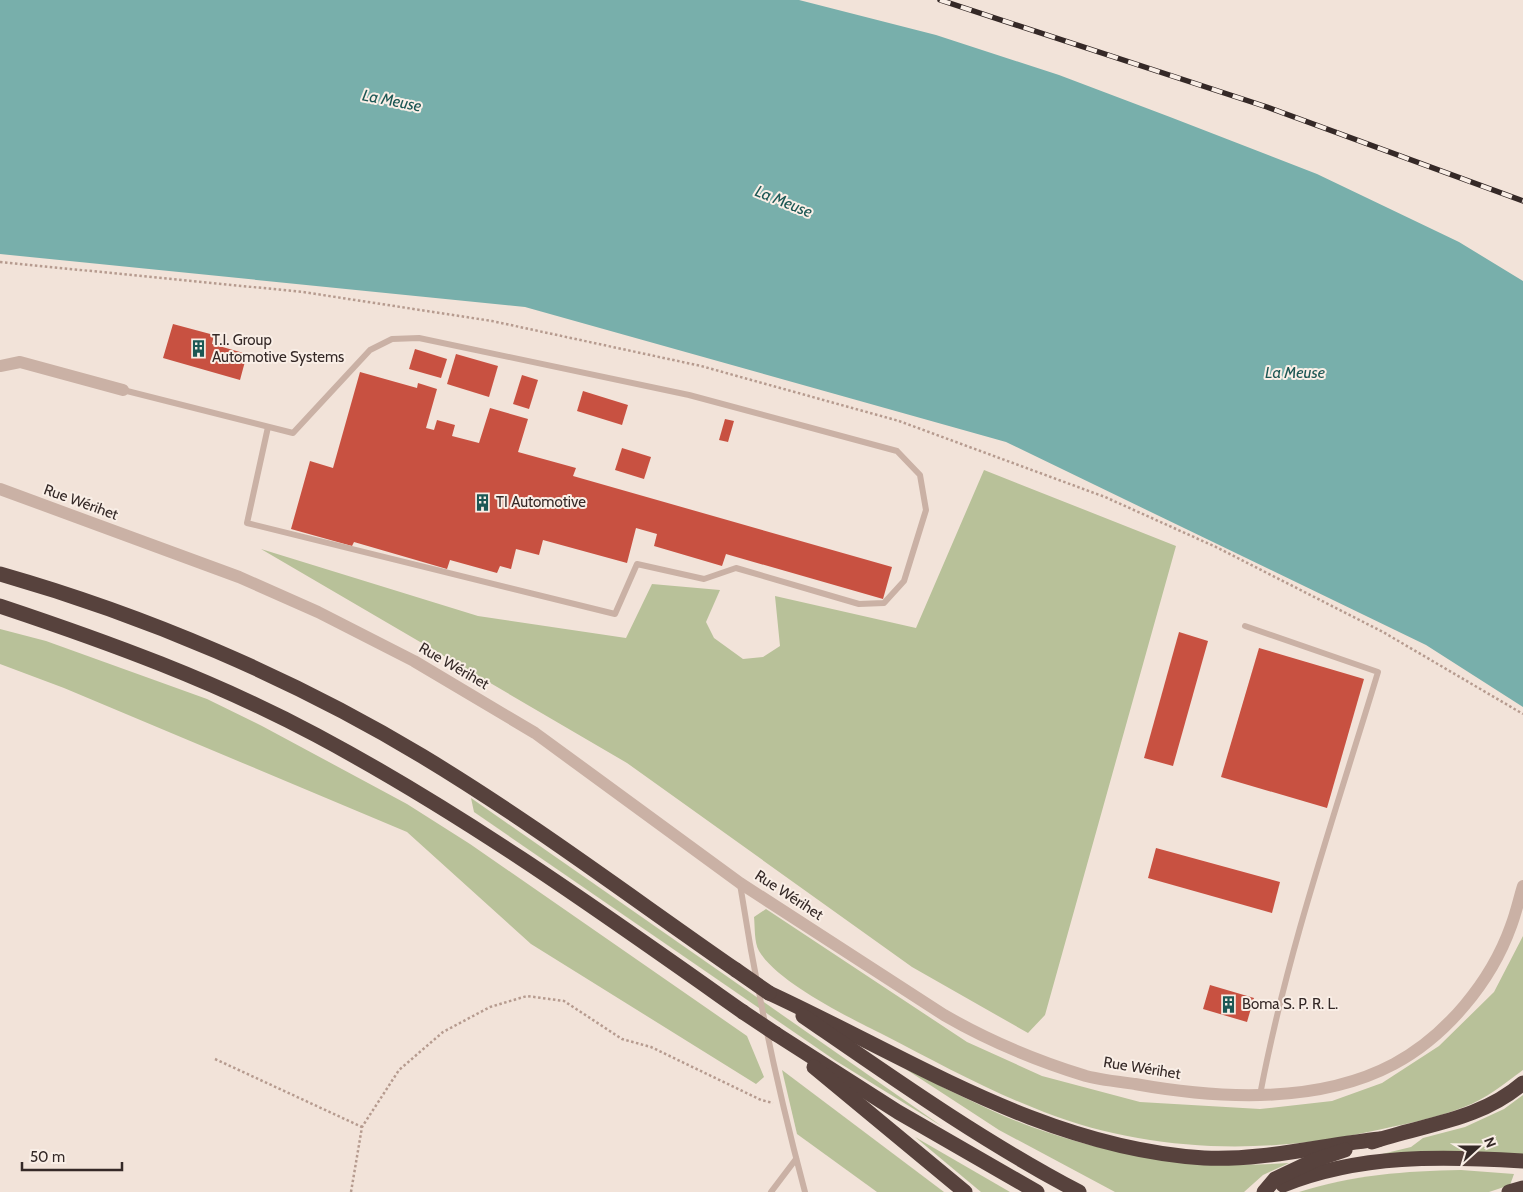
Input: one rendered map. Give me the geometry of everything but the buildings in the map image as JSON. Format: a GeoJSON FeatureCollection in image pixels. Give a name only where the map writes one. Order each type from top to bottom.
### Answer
{"type":"FeatureCollection","features":[{"type":"Feature","properties":{"kind":"highway"},"geometry":{"type":"LineString","coordinates":[[0,574],[104,608],[181,637],[281,682],[378,731],[420,755],[494,802],[958,1123],[1025,1164],[1079,1192]]}},
{"type":"Feature","properties":{"kind":"highway"},"geometry":{"type":"LineString","coordinates":[[0,606],[165,664],[315,734],[402,782],[506,847],[778,1035],[898,1112],[1037,1192]]}},
{"type":"Feature","properties":{"kind":"highway"},"geometry":{"type":"LineString","coordinates":[[769,993],[1011,1111],[1040,1123],[1100,1142],[1154,1153],[1206,1158],[1264,1154],[1380,1139]]}},
{"type":"Feature","properties":{"kind":"highway"},"geometry":{"type":"LineString","coordinates":[[778,1035],[842,1092],[965,1192]]}},
{"type":"Feature","properties":{"kind":"highway"},"geometry":{"type":"LineString","coordinates":[[1264,1192],[1275,1178],[1315,1160],[1380,1139],[1461,1118],[1499,1100],[1523,1083]]}},
{"type":"Feature","properties":{"kind":"highway"},"geometry":{"type":"LineString","coordinates":[[1269,1192],[1322,1171],[1383,1161],[1441,1158],[1523,1161]]}},
{"type":"Feature","properties":{"kind":"highway"},"geometry":{"type":"LineString","coordinates":[[1509,1192],[1523,1188]]}},
{"type":"Feature","properties":{"kind":"street"},"geometry":{"type":"LineString","coordinates":[[0,366],[20,362],[122,390]]}},
{"type":"Feature","properties":{"kind":"street","name":"Rue Wérihet"},"geometry":{"type":"LineString","coordinates":[[0,489],[239,578],[318,612],[414,661],[535,733],[740,883],[944,1015],[971,1031],[1042,1060],[1088,1076],[1187,1092],[1260,1094],[1296,1092],[1362,1077],[1393,1064],[1420,1047],[1445,1026],[1467,1002],[1484,978],[1511,927],[1523,886]]}},
{"type":"Feature","properties":{"kind":"lane"},"geometry":{"type":"LineString","coordinates":[[122,390],[268,427],[293,434],[370,350],[392,339],[419,338],[689,395],[897,451],[920,474],[926,510],[904,581],[884,603],[859,604],[736,568],[704,579],[637,564],[615,614],[247,523],[268,427]]}},
{"type":"Feature","properties":{"kind":"lane"},"geometry":{"type":"LineString","coordinates":[[1245,626],[1378,672],[1299,936],[1268,1052],[1260,1094]]}},
{"type":"Feature","properties":{"kind":"lane"},"geometry":{"type":"LineString","coordinates":[[740,883],[782,1105],[805,1192]]}},
{"type":"Feature","properties":{"kind":"lane"},"geometry":{"type":"LineString","coordinates":[[771,1192],[796,1159]]}},
{"type":"Feature","properties":{"kind":"path"},"geometry":{"type":"LineString","coordinates":[[351,1192],[362,1127],[399,1070],[443,1032],[490,1007],[527,996],[564,1001],[622,1039],[651,1046],[761,1100],[782,1105]]}},
{"type":"Feature","properties":{"kind":"path"},"geometry":{"type":"LineString","coordinates":[[215,1059],[362,1127]]}},
{"type":"Feature","properties":{"kind":"green space"},"geometry":{"type":"Polygon","coordinates":[[[984,470],[1176,546],[1045,1015],[1028,1033],[912,967],[627,763],[261,549],[478,616],[626,638],[652,584],[720,590],[706,622],[714,638],[743,659],[763,657],[780,646],[775,596],[916,628],[984,470]]]}},
{"type":"Feature","properties":{"kind":"green space"},"geometry":{"type":"Polygon","coordinates":[[[0,629],[46,641],[207,699],[262,726],[407,804],[470,844],[747,1036],[764,1077],[756,1084],[531,944],[407,832],[64,688],[0,664],[0,629]]]}},
{"type":"Feature","properties":{"kind":"green space"},"geometry":{"type":"Polygon","coordinates":[[[471,798],[943,1127],[836,1061],[474,812],[471,798]]]}},
{"type":"Feature","properties":{"kind":"green space"},"geometry":{"type":"Polygon","coordinates":[[[766,909],[967,1042],[1042,1076],[1140,1102],[1260,1109],[1332,1101],[1382,1083],[1439,1046],[1494,992],[1523,936],[1523,1070],[1502,1086],[1472,1104],[1453,1111],[1405,1124],[1328,1139],[1287,1144],[1204,1146],[1123,1135],[1083,1125],[1044,1112],[1003,1095],[943,1066],[816,999],[768,963],[757,948],[754,917],[766,909]]]}},
{"type":"Feature","properties":{"kind":"green space"},"geometry":{"type":"Polygon","coordinates":[[[904,1068],[1016,1121],[1095,1146],[1127,1153],[1191,1162],[1223,1164],[1289,1163],[1263,1175],[1244,1192],[1115,1192],[999,1130],[904,1068]]]}},
{"type":"Feature","properties":{"kind":"green space"},"geometry":{"type":"Polygon","coordinates":[[[782,1070],[944,1192],[877,1192],[797,1134],[782,1070]]]}},
{"type":"Feature","properties":{"kind":"green space"},"geometry":{"type":"Polygon","coordinates":[[[1523,1095],[1523,1156],[1378,1155],[1411,1147],[1423,1138],[1465,1127],[1504,1109],[1523,1095]]]}},
{"type":"Feature","properties":{"kind":"green space"},"geometry":{"type":"Polygon","coordinates":[[[915,1137],[1010,1192],[981,1192],[915,1137]]]}},
{"type":"Feature","properties":{"kind":"green space"},"geometry":{"type":"Polygon","coordinates":[[[1461,1170],[1514,1174],[1510,1185],[1489,1192],[1299,1192],[1319,1186],[1379,1175],[1461,1170]]]}},
{"type":"Feature","properties":{"kind":"water","name":"La Meuse"},"geometry":{"type":"Polygon","coordinates":[[[0,0],[799,0],[936,35],[1059,75],[1317,174],[1459,242],[1523,281],[1523,707],[1426,645],[1006,442],[525,307],[0,254],[0,0]]]}},
{"type":"Feature","properties":{"kind":"railway"},"geometry":{"type":"LineString","coordinates":[[940,0],[1267,107],[1523,201]]}},
{"type":"Feature","properties":{"kind":"place","name":"T.I. Group Automotive Systems"},"geometry":{"type":"Point","coordinates":[198,349]}},
{"type":"Feature","properties":{"kind":"place","name":"TI Automotive"},"geometry":{"type":"Point","coordinates":[482,502]}},
{"type":"Feature","properties":{"kind":"place","name":"Boma S. P. R. L."},"geometry":{"type":"Point","coordinates":[1228,1004]}}]}
